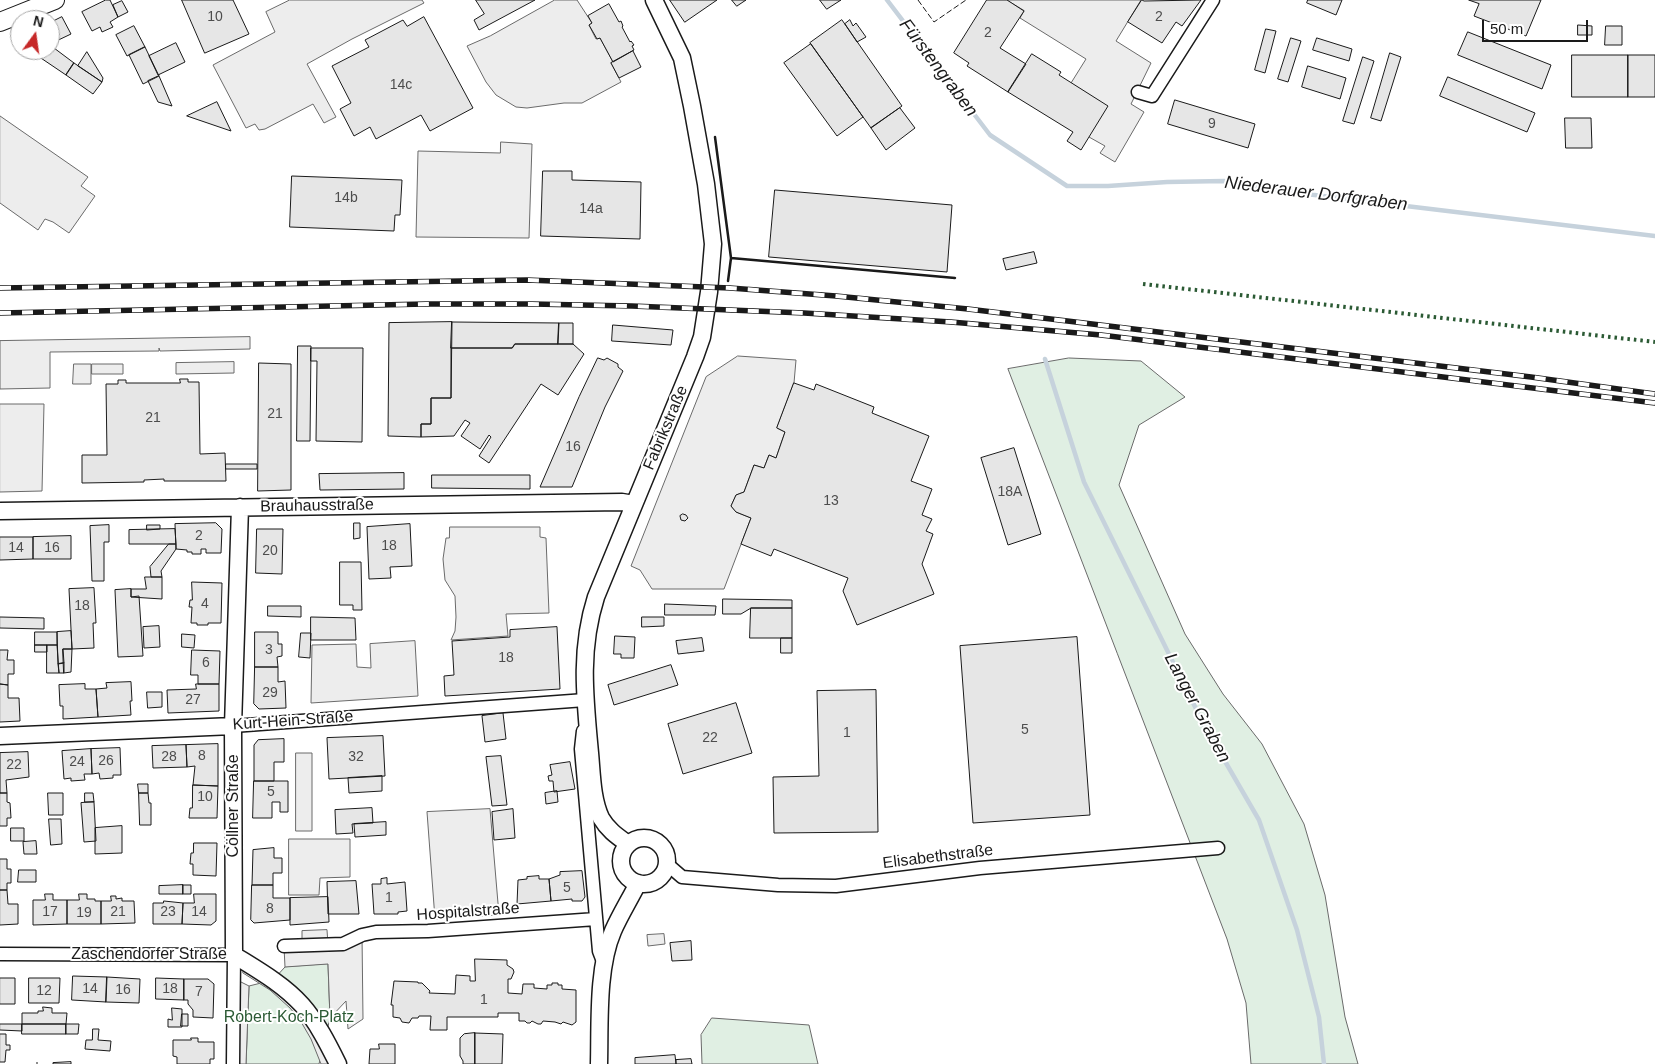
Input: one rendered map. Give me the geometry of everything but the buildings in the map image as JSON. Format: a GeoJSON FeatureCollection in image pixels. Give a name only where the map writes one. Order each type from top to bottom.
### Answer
{"type":"FeatureCollection","features":[{"type":"Feature","properties":{"kind":"main road"},"geometry":{"type":"LineString","coordinates":[[0,22],[55,0]]}},
{"type":"Feature","properties":{"kind":"street","name":"Fabrikstraße"},"geometry":{"type":"LineString","coordinates":[[628,844],[608,829],[596,806],[586,706],[584,652],[590,613],[683,388],[702,337],[709,292],[713,244],[706,184],[682,58],[654,0]]}},
{"type":"Feature","properties":{"kind":"street"},"geometry":{"type":"LineString","coordinates":[[1138,92],[1152,96],[1213,0]]}},
{"type":"Feature","properties":{"kind":"street","name":"Brauhausstraße"},"geometry":{"type":"LineString","coordinates":[[0,511],[435,504],[622,502],[634,504]]}},
{"type":"Feature","properties":{"kind":"street","name":"Cöllner Straße"},"geometry":{"type":"LineString","coordinates":[[234,954],[233,726],[240,507]]}},
{"type":"Feature","properties":{"kind":"street"},"geometry":{"type":"LineString","coordinates":[[586,706],[581,749],[599,951],[604,964]]}},
{"type":"Feature","properties":{"kind":"street","name":"Kurt-Hein-Straße"},"geometry":{"type":"LineString","coordinates":[[0,736],[233,726],[404,714],[586,706]]}},
{"type":"Feature","properties":{"kind":"street"},"geometry":{"type":"LineString","coordinates":[[643,838],[651,839],[658,842],[667,854],[668,864],[661,878],[646,884],[638,883],[625,874],[622,867],[622,856],[628,844],[643,838]]}},
{"type":"Feature","properties":{"kind":"street","name":"Elisabethstraße"},"geometry":{"type":"LineString","coordinates":[[668,864],[682,877],[778,885],[836,886],[980,868],[1218,848]]}},
{"type":"Feature","properties":{"kind":"street"},"geometry":{"type":"LineString","coordinates":[[599,1064],[601,986],[604,964],[612,932],[638,883]]}},
{"type":"Feature","properties":{"kind":"street","name":"Hospitalstraße"},"geometry":{"type":"LineString","coordinates":[[284,946],[344,944],[362,935],[376,932],[428,932],[596,919]]}},
{"type":"Feature","properties":{"kind":"street","name":"Zaschendorfer Straße"},"geometry":{"type":"LineString","coordinates":[[0,954],[234,954],[273,980],[302,1006],[326,1039],[338,1064]]}},
{"type":"Feature","properties":{"kind":"street"},"geometry":{"type":"LineString","coordinates":[[232,1064],[234,954]]}},
{"type":"Feature","properties":{"kind":"green space"},"geometry":{"type":"Polygon","coordinates":[[[1069,358],[1141,361],[1185,397],[1139,425],[1119,485],[1185,634],[1223,694],[1262,744],[1304,824],[1325,895],[1345,1017],[1358,1064],[1251,1064],[1246,1003],[1227,939],[1008,369],[1069,358]]]}},
{"type":"Feature","properties":{"kind":"green space","name":"Robert-Koch-Platz"},"geometry":{"type":"Polygon","coordinates":[[[328,964],[330,1018],[319,1064],[246,1064],[249,986],[273,980],[285,967],[328,964]]]}},
{"type":"Feature","properties":{"kind":"green space"},"geometry":{"type":"Polygon","coordinates":[[[712,1018],[809,1025],[818,1064],[702,1064],[701,1035],[712,1018]]]}},
{"type":"Feature","properties":{"kind":"shaded area"},"geometry":{"type":"Polygon","coordinates":[[[290,0],[422,0],[424,3],[307,64],[336,117],[324,123],[313,104],[265,129],[259,130],[255,124],[246,128],[213,65],[275,32],[266,12],[290,0]]]}},
{"type":"Feature","properties":{"kind":"shaded area"},"geometry":{"type":"Polygon","coordinates":[[[555,0],[577,0],[592,23],[589,25],[596,39],[600,38],[613,62],[611,63],[621,82],[582,103],[564,103],[527,108],[516,107],[496,95],[486,82],[467,46],[490,36],[555,0]]]}},
{"type":"Feature","properties":{"kind":"shaded area"},"geometry":{"type":"Polygon","coordinates":[[[1007,0],[1141,0],[1116,41],[1151,63],[1131,104],[1144,112],[1115,162],[1100,153],[1105,146],[1089,137],[1071,83],[1086,59],[1020,18],[1024,11],[1007,0]]]}},
{"type":"Feature","properties":{"kind":"shaded area"},"geometry":{"type":"Polygon","coordinates":[[[0,116],[88,177],[81,186],[95,196],[69,233],[45,219],[38,230],[0,203],[0,116]]]}},
{"type":"Feature","properties":{"kind":"shaded area"},"geometry":{"type":"Polygon","coordinates":[[[501,142],[532,144],[529,238],[416,237],[418,151],[500,153],[501,142]]]}},
{"type":"Feature","properties":{"kind":"shaded area"},"geometry":{"type":"Polygon","coordinates":[[[250,337],[250,349],[160,351],[159,348],[159,351],[50,352],[50,388],[0,389],[0,341],[250,337]]]}},
{"type":"Feature","properties":{"kind":"shaded area"},"geometry":{"type":"Polygon","coordinates":[[[738,356],[796,360],[794,383],[777,428],[785,432],[776,458],[769,455],[764,468],[754,465],[744,492],[736,495],[731,506],[736,512],[751,518],[724,589],[652,589],[640,570],[631,566],[706,377],[738,356]]]}},
{"type":"Feature","properties":{"kind":"shaded area"},"geometry":{"type":"Polygon","coordinates":[[[234,362],[234,373],[176,374],[176,363],[234,362]]]}},
{"type":"Feature","properties":{"kind":"shaded area"},"geometry":{"type":"Polygon","coordinates":[[[74,364],[91,364],[91,384],[73,384],[74,364]]]}},
{"type":"Feature","properties":{"kind":"shaded area"},"geometry":{"type":"Polygon","coordinates":[[[92,364],[123,364],[123,374],[92,374],[92,364]]]}},
{"type":"Feature","properties":{"kind":"shaded area"},"geometry":{"type":"Polygon","coordinates":[[[0,404],[44,404],[42,491],[0,492],[0,404]]]}},
{"type":"Feature","properties":{"kind":"shaded area"},"geometry":{"type":"Polygon","coordinates":[[[450,527],[540,527],[540,537],[546,538],[549,613],[506,614],[508,636],[451,640],[455,631],[455,596],[445,580],[443,559],[446,538],[449,538],[450,527]]]}},
{"type":"Feature","properties":{"kind":"shaded area"},"geometry":{"type":"Polygon","coordinates":[[[415,641],[418,696],[311,703],[312,645],[356,644],[357,667],[371,668],[370,644],[415,641]]]}},
{"type":"Feature","properties":{"kind":"shaded area"},"geometry":{"type":"Polygon","coordinates":[[[296,753],[312,753],[312,831],[296,831],[296,753]]]}},
{"type":"Feature","properties":{"kind":"shaded area"},"geometry":{"type":"Polygon","coordinates":[[[490,809],[499,915],[435,919],[427,812],[490,809]]]}},
{"type":"Feature","properties":{"kind":"shaded area"},"geometry":{"type":"Polygon","coordinates":[[[289,839],[350,839],[350,877],[320,878],[319,895],[289,895],[289,839]]]}},
{"type":"Feature","properties":{"kind":"shaded area"},"geometry":{"type":"Polygon","coordinates":[[[327,930],[328,944],[362,935],[363,1019],[348,1029],[346,1001],[330,1018],[328,964],[285,967],[284,947],[302,946],[302,931],[327,930]]]}},
{"type":"Feature","properties":{"kind":"shaded area"},"geometry":{"type":"Polygon","coordinates":[[[664,934],[665,944],[648,946],[647,935],[664,934]]]}},
{"type":"Feature","properties":{"kind":"shaded area"},"geometry":{"type":"Polygon","coordinates":[[[247,963],[273,980],[338,1064],[321,1064],[311,1039],[300,1020],[290,1008],[270,990],[243,973],[247,963]]]}},
{"type":"Feature","properties":{"kind":"shaded area"},"geometry":{"type":"Polygon","coordinates":[[[235,979],[249,986],[246,1064],[233,1064],[235,979]]]}},
{"type":"Feature","properties":{"kind":"waterway","name":"Niederauer Dorfgraben"},"geometry":{"type":"LineString","coordinates":[[887,0],[990,135],[1067,186],[1224,181],[1298,193],[1655,236]]}},
{"type":"Feature","properties":{"kind":"waterway","name":"Langer Graben"},"geometry":{"type":"LineString","coordinates":[[1045,359],[1084,482],[1204,725],[1259,820],[1297,930],[1319,1017],[1324,1064]]}},
{"type":"Feature","properties":{"kind":"railway"},"geometry":{"type":"LineString","coordinates":[[0,288],[527,280],[730,288],[968,309],[1531,377],[1655,394]]}},
{"type":"Feature","properties":{"kind":"railway"},"geometry":{"type":"LineString","coordinates":[[0,313],[426,304],[632,306],[804,313],[951,322],[1101,335],[1655,403]]}},
{"type":"Feature","properties":{"kind":"hedge"},"geometry":{"type":"LineString","coordinates":[[1143,284],[1655,342]]}},
{"type":"Feature","properties":{"kind":"fence"},"geometry":{"type":"LineString","coordinates":[[918,0],[934,22],[966,0]]}},
{"type":"Feature","properties":{"kind":"wall"},"geometry":{"type":"LineString","coordinates":[[715,137],[731,258],[728,281]]}},
{"type":"Feature","properties":{"kind":"wall"},"geometry":{"type":"LineString","coordinates":[[731,258],[955,278]]}},
{"type":"Feature","properties":{"kind":"water label","name":"Fürstengraben"},"geometry":{"type":"Point","coordinates":[938,68]}}]}
